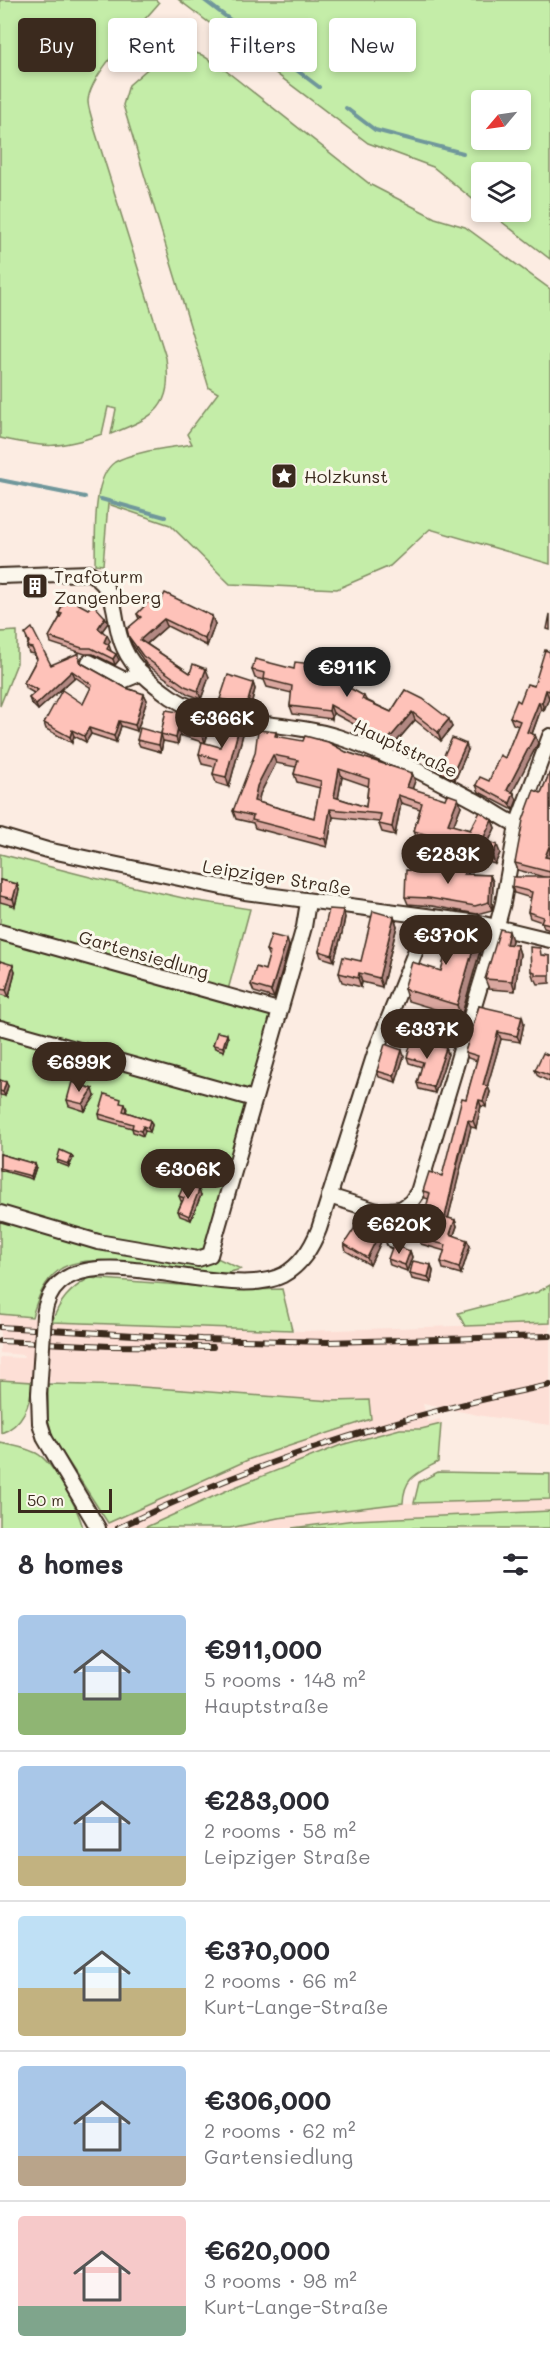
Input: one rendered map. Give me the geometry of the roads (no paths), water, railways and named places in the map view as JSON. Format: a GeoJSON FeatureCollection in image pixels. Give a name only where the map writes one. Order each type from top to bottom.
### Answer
{"type":"FeatureCollection","features":[{"type":"Feature","properties":{"kind":"street","name":"Hauptstraße"},"geometry":{"type":"LineString","coordinates":[[0,576],[84,572],[101,581],[113,599],[123,647],[142,673],[174,699],[195,708],[225,716],[312,730],[353,742],[474,800],[517,825]]}},
{"type":"Feature","properties":{"kind":"street"},"geometry":{"type":"LineString","coordinates":[[89,662],[125,680],[142,673]]}},
{"type":"Feature","properties":{"kind":"street"},"geometry":{"type":"LineString","coordinates":[[329,1196],[377,1210],[401,1209],[411,1202],[418,1192],[497,927],[517,825],[550,736]]}},
{"type":"Feature","properties":{"kind":"street","name":"Leipziger Straße"},"geometry":{"type":"LineString","coordinates":[[0,836],[47,850],[195,882],[308,902],[497,927],[550,940]]}},
{"type":"Feature","properties":{"kind":"street"},"geometry":{"type":"LineString","coordinates":[[0,1213],[98,1242],[174,1256],[205,1258],[214,1244],[278,1010],[304,927],[308,902]]}},
{"type":"Feature","properties":{"kind":"street"},"geometry":{"type":"LineString","coordinates":[[98,1528],[45,1439],[40,1423],[39,1394],[44,1315],[50,1293],[61,1280],[73,1272],[111,1269],[257,1282],[275,1278],[290,1270],[304,1257],[315,1238],[376,1050],[422,934],[424,916]]}},
{"type":"Feature","properties":{"kind":"street","name":"Gartensiedlung"},"geometry":{"type":"LineString","coordinates":[[0,932],[278,1010]]}},
{"type":"Feature","properties":{"kind":"street"},"geometry":{"type":"LineString","coordinates":[[0,1028],[254,1099]]}},
{"type":"Feature","properties":{"kind":"street"},"geometry":{"type":"LineString","coordinates":[[394,1241],[401,1220],[401,1209]]}},
{"type":"Feature","properties":{"kind":"waterway"},"geometry":{"type":"LineString","coordinates":[[204,0],[319,87]]}},
{"type":"Feature","properties":{"kind":"waterway"},"geometry":{"type":"LineString","coordinates":[[346,108],[375,130],[463,153]]}},
{"type":"Feature","properties":{"kind":"waterway"},"geometry":{"type":"LineString","coordinates":[[0,480],[85,497]]}},
{"type":"Feature","properties":{"kind":"waterway"},"geometry":{"type":"LineString","coordinates":[[101,499],[165,517]]}},
{"type":"Feature","properties":{"kind":"railway"},"geometry":{"type":"LineString","coordinates":[[0,1327],[201,1339],[327,1342],[550,1336]]}},
{"type":"Feature","properties":{"kind":"railway"},"geometry":{"type":"LineString","coordinates":[[0,1341],[110,1346],[213,1347]]}},
{"type":"Feature","properties":{"kind":"railway"},"geometry":{"type":"LineString","coordinates":[[118,1528],[223,1482],[330,1443],[439,1411],[550,1385]]}},
{"type":"Feature","properties":{"kind":"place","name":"Holzkunst"},"geometry":{"type":"Point","coordinates":[284,476]}},
{"type":"Feature","properties":{"kind":"place","name":"Trafoturm Zangenberg"},"geometry":{"type":"Point","coordinates":[35,586]}}]}
